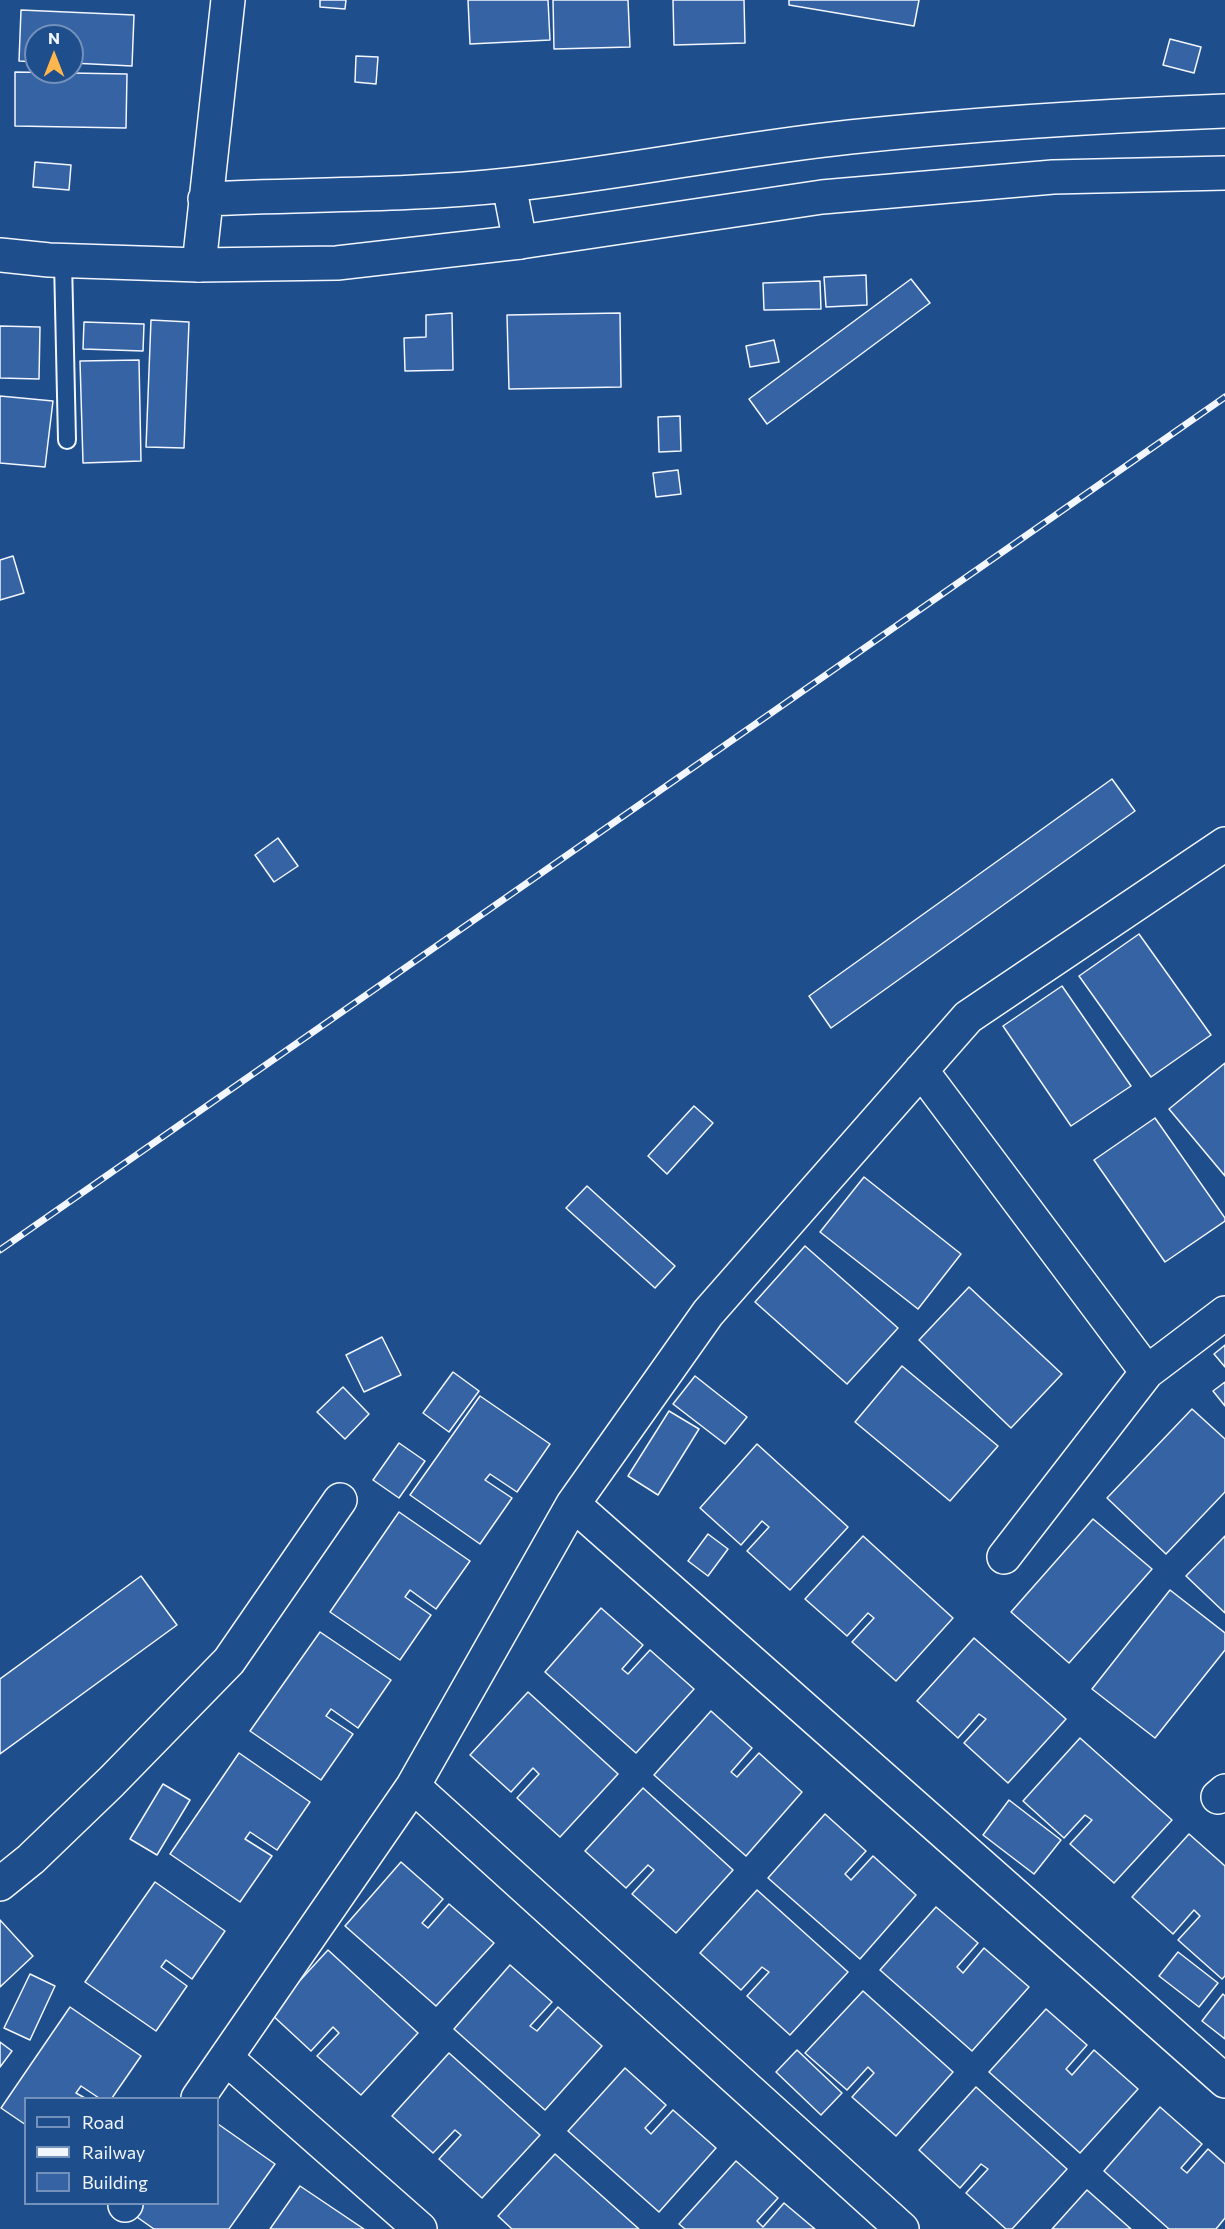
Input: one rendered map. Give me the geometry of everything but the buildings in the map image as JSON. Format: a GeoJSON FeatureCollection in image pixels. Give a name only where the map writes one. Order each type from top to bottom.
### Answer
{"type":"FeatureCollection","features":[{"type":"Feature","properties":{"kind":"street"},"geometry":{"type":"LineString","coordinates":[[199,265],[228,0]]}},
{"type":"Feature","properties":{"kind":"street"},"geometry":{"type":"LineString","coordinates":[[205,199],[292,194],[405,193],[508,185],[849,137],[1099,116],[1225,111]]}},
{"type":"Feature","properties":{"kind":"street"},"geometry":{"type":"LineString","coordinates":[[0,255],[63,261],[199,265],[337,263],[520,242],[822,197],[1053,177],[1220,173]]}},
{"type":"Feature","properties":{"kind":"street"},"geometry":{"type":"LineString","coordinates":[[508,185],[520,242]]}},
{"type":"Feature","properties":{"kind":"street"},"geometry":{"type":"LineString","coordinates":[[199,2097],[412,1786],[573,1504],[708,1313],[968,1017],[1225,844]]}},
{"type":"Feature","properties":{"kind":"street"},"geometry":{"type":"LineString","coordinates":[[921,1070],[1147,1372]]}},
{"type":"Feature","properties":{"kind":"street"},"geometry":{"type":"LineString","coordinates":[[1004,1557],[1147,1372],[1225,1313]]}},
{"type":"Feature","properties":{"kind":"street"},"geometry":{"type":"LineString","coordinates":[[0,1884],[32,1859],[111,1782],[228,1661],[340,1500]]}},
{"type":"Feature","properties":{"kind":"street"},"geometry":{"type":"LineString","coordinates":[[573,1504],[1225,2081]]}},
{"type":"Feature","properties":{"kind":"street"},"geometry":{"type":"LineString","coordinates":[[412,1786],[902,2229]]}},
{"type":"Feature","properties":{"kind":"street"},"geometry":{"type":"LineString","coordinates":[[226,2058],[420,2229]]}},
{"type":"Feature","properties":{"kind":"lane"},"geometry":{"type":"LineString","coordinates":[[63,261],[67,440]]}},
{"type":"Feature","properties":{"kind":"railway"},"geometry":{"type":"LineString","coordinates":[[0,1250],[1225,397]]}}]}
